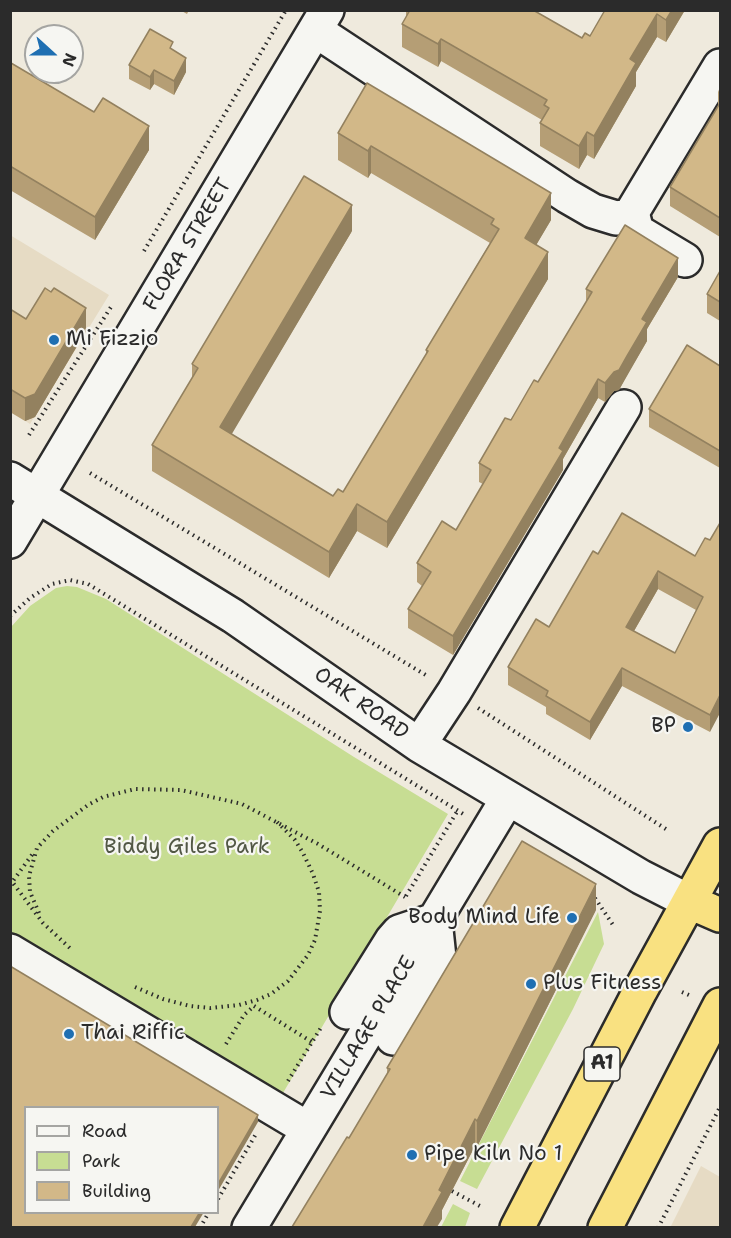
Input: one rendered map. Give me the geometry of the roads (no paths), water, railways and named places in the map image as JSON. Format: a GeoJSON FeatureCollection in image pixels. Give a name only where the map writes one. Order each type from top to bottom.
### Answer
{"type":"FeatureCollection","features":[{"type":"Feature","properties":{"kind":"highway","name":"A1"},"geometry":{"type":"LineString","coordinates":[[517,1227],[640,991],[720,845]]}},
{"type":"Feature","properties":{"kind":"highway","name":"OAK ROAD"},"geometry":{"type":"LineString","coordinates":[[690,902],[720,915]]}},
{"type":"Feature","properties":{"kind":"highway"},"geometry":{"type":"LineString","coordinates":[[605,1227],[720,1005]]}},
{"type":"Feature","properties":{"kind":"street"},"geometry":{"type":"LineString","coordinates":[[321,20],[576,201],[593,211],[616,218],[633,216]]}},
{"type":"Feature","properties":{"kind":"street","name":"FLORA STREET"},"geometry":{"type":"LineString","coordinates":[[10,541],[24,487],[321,20]]}},
{"type":"Feature","properties":{"kind":"street"},"geometry":{"type":"LineString","coordinates":[[685,260],[640,233],[633,216],[634,209],[720,66]]}},
{"type":"Feature","properties":{"kind":"street"},"geometry":{"type":"LineString","coordinates":[[419,744],[453,692],[624,407]]}},
{"type":"Feature","properties":{"kind":"street","name":"OAK ROAD"},"geometry":{"type":"LineString","coordinates":[[24,487],[233,616],[419,744],[641,877],[690,902]]}},
{"type":"Feature","properties":{"kind":"street","name":"VILLAGE PLACE"},"geometry":{"type":"LineString","coordinates":[[249,1227],[508,798]]}},
{"type":"Feature","properties":{"kind":"street"},"geometry":{"type":"LineString","coordinates":[[347,1012],[399,932],[435,920],[439,958],[393,1038]]}},
{"type":"Feature","properties":{"kind":"street"},"geometry":{"type":"LineString","coordinates":[[10,951],[308,1129]]}},
{"type":"Feature","properties":{"kind":"place","name":"Mi Fizzio"},"geometry":{"type":"Point","coordinates":[54,340]}},
{"type":"Feature","properties":{"kind":"place","name":"BP"},"geometry":{"type":"Point","coordinates":[688,727]}},
{"type":"Feature","properties":{"kind":"place","name":"Body Mind Life"},"geometry":{"type":"Point","coordinates":[572,918]}},
{"type":"Feature","properties":{"kind":"place","name":"Plus Fitness"},"geometry":{"type":"Point","coordinates":[531,984]}},
{"type":"Feature","properties":{"kind":"place","name":"Thai Riffic"},"geometry":{"type":"Point","coordinates":[69,1034]}},
{"type":"Feature","properties":{"kind":"place","name":"Pipe Kiln No 1"},"geometry":{"type":"Point","coordinates":[412,1155]}},
{"type":"Feature","properties":{"kind":"park label","name":"Biddy Giles Park"},"geometry":{"type":"Point","coordinates":[187,848]}}]}
